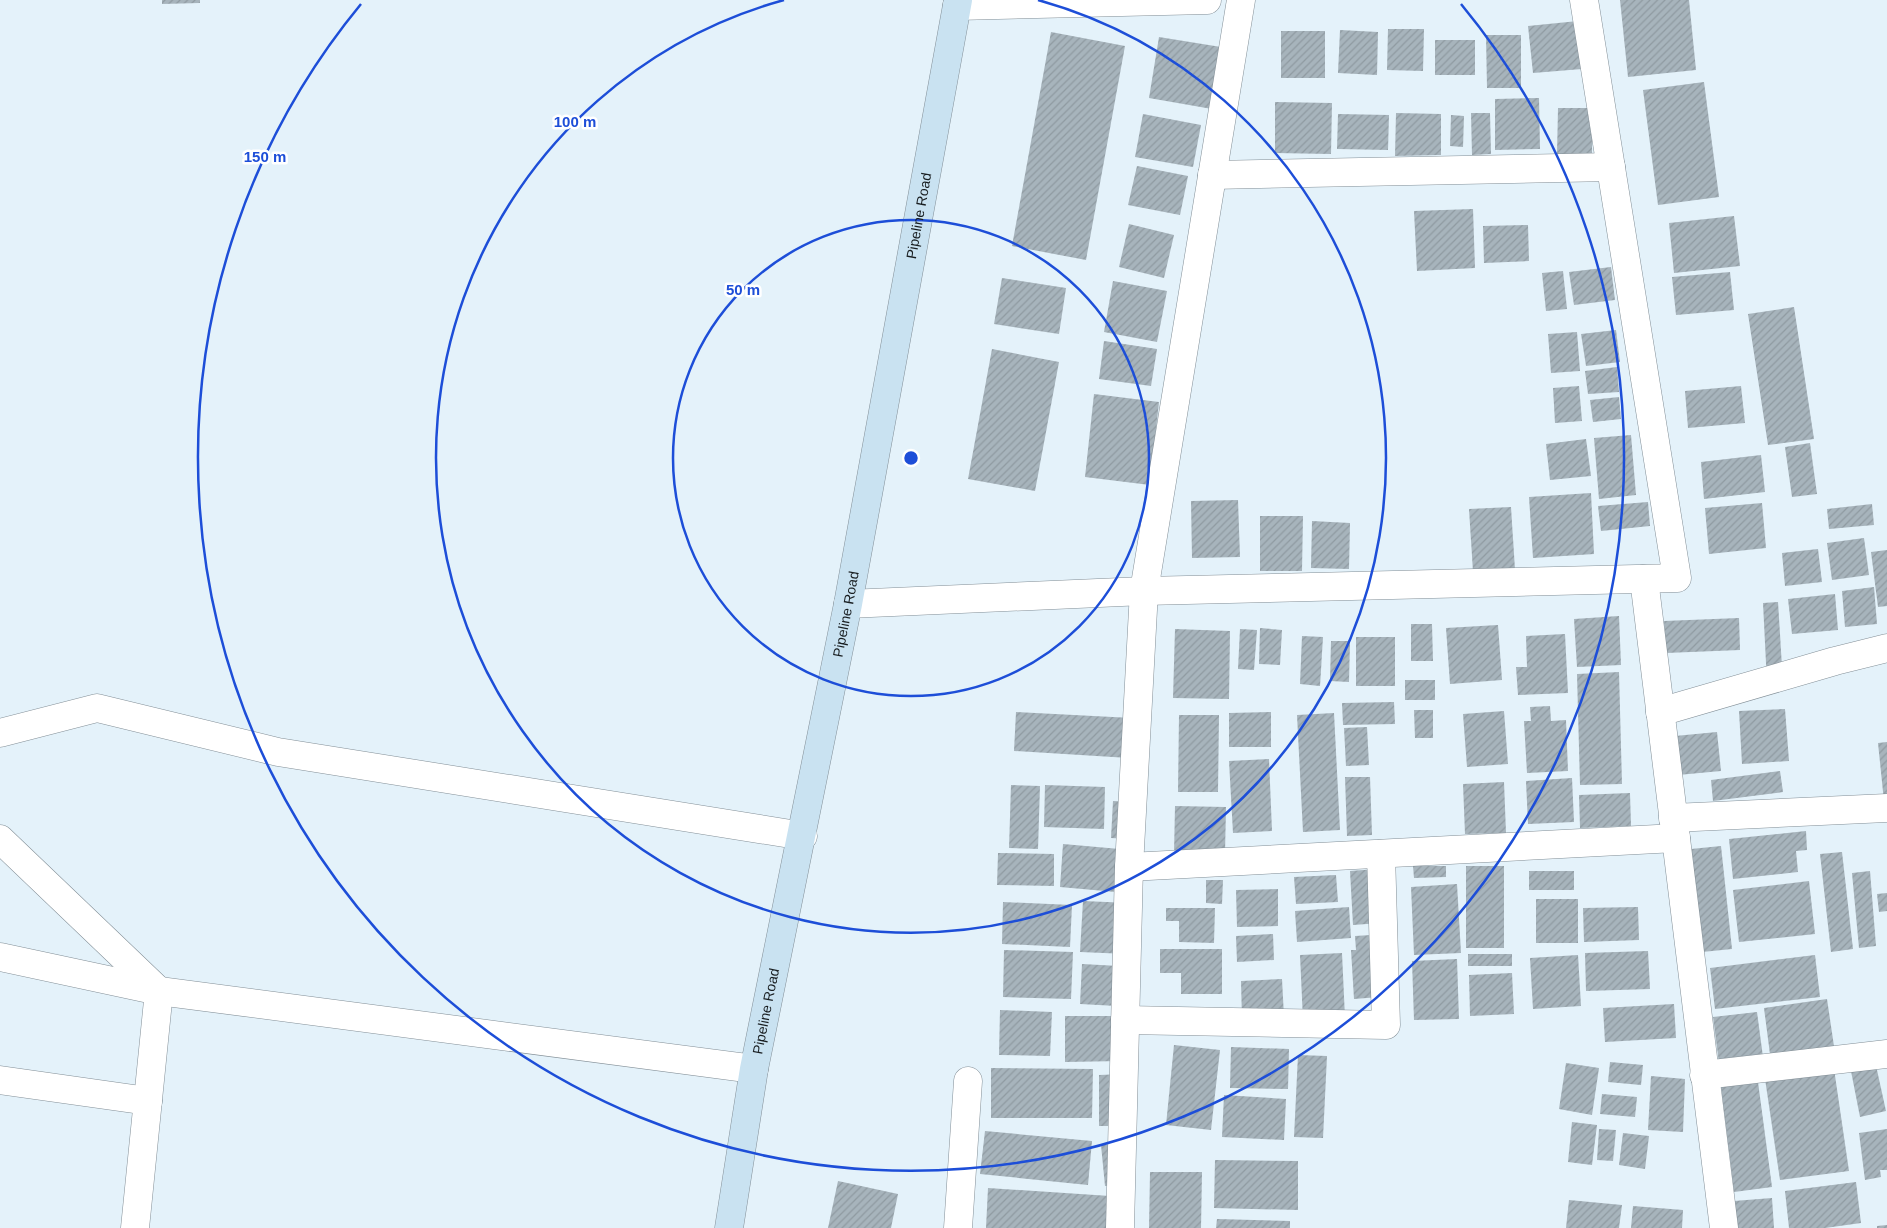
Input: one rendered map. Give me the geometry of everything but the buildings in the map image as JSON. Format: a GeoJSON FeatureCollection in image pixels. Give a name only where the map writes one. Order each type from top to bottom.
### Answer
{"type":"FeatureCollection","features":[{"type":"Feature","properties":{"kind":"main road","name":"Pipeline Road"},"geometry":{"type":"LineString","coordinates":[[729,1228],[754,1069],[803,836],[848,604],[957,3]]}},
{"type":"Feature","properties":{"kind":"street"},"geometry":{"type":"LineString","coordinates":[[957,3],[1207,0]]}},
{"type":"Feature","properties":{"kind":"street"},"geometry":{"type":"LineString","coordinates":[[1120,1228],[1129,867],[1144,591],[1241,0]]}},
{"type":"Feature","properties":{"kind":"street"},"geometry":{"type":"LineString","coordinates":[[848,604],[1144,591],[1677,578],[1584,0]]}},
{"type":"Feature","properties":{"kind":"street"},"geometry":{"type":"LineString","coordinates":[[1212,175],[1611,167]]}},
{"type":"Feature","properties":{"kind":"street"},"geometry":{"type":"LineString","coordinates":[[1644,579],[1724,1228]]}},
{"type":"Feature","properties":{"kind":"street"},"geometry":{"type":"LineString","coordinates":[[1660,712],[1835,661],[1887,648]]}},
{"type":"Feature","properties":{"kind":"street"},"geometry":{"type":"LineString","coordinates":[[0,733],[97,708],[278,752],[803,836]]}},
{"type":"Feature","properties":{"kind":"street"},"geometry":{"type":"LineString","coordinates":[[1129,867],[1381,854],[1887,808]]}},
{"type":"Feature","properties":{"kind":"street"},"geometry":{"type":"LineString","coordinates":[[0,840],[159,991]]}},
{"type":"Feature","properties":{"kind":"street"},"geometry":{"type":"LineString","coordinates":[[1125,1020],[1386,1025],[1381,854]]}},
{"type":"Feature","properties":{"kind":"street"},"geometry":{"type":"LineString","coordinates":[[0,958],[159,991],[754,1069]]}},
{"type":"Feature","properties":{"kind":"street"},"geometry":{"type":"LineString","coordinates":[[135,1228],[159,991]]}},
{"type":"Feature","properties":{"kind":"street"},"geometry":{"type":"LineString","coordinates":[[1704,1075],[1887,1054]]}},
{"type":"Feature","properties":{"kind":"street"},"geometry":{"type":"LineString","coordinates":[[0,1080],[148,1101]]}},
{"type":"Feature","properties":{"kind":"street"},"geometry":{"type":"LineString","coordinates":[[958,1228],[968,1081]]}}]}
